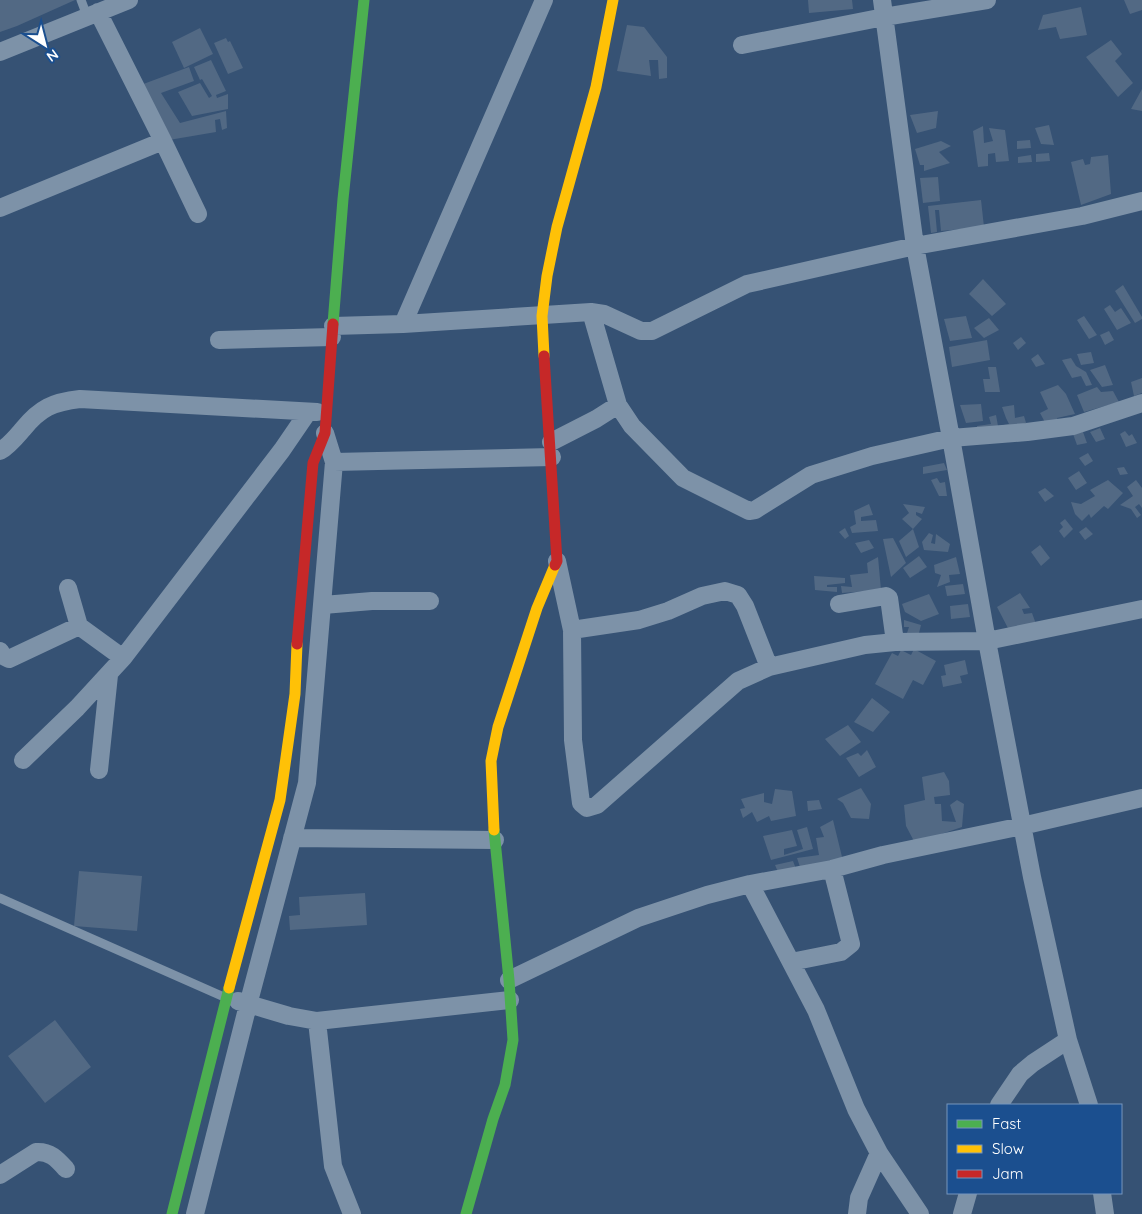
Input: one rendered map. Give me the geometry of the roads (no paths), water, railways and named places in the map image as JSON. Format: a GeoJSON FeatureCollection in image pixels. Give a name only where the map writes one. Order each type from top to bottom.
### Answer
{"type":"FeatureCollection","features":[{"type":"Feature","properties":{"kind":"street"},"geometry":{"type":"LineString","coordinates":[[0,52],[89,9],[129,0]]}},
{"type":"Feature","properties":{"kind":"street"},"geometry":{"type":"LineString","coordinates":[[172,1214],[248,911],[271,837],[285,772],[295,694],[299,612],[313,463],[325,433],[343,200],[364,0]]}},
{"type":"Feature","properties":{"kind":"street"},"geometry":{"type":"LineString","coordinates":[[403,324],[544,0]]}},
{"type":"Feature","properties":{"kind":"street"},"geometry":{"type":"LineString","coordinates":[[613,0],[596,87],[557,228],[547,276],[542,316],[557,561],[572,630],[573,740],[581,803],[587,808],[597,804],[738,681],[769,667],[865,645],[895,642],[987,641],[1142,609]]}},
{"type":"Feature","properties":{"kind":"street"},"geometry":{"type":"LineString","coordinates":[[742,45],[883,8],[987,0]]}},
{"type":"Feature","properties":{"kind":"street"},"geometry":{"type":"LineString","coordinates":[[883,8],[915,246],[987,641],[1022,826],[1068,1040],[1089,1104]]}},
{"type":"Feature","properties":{"kind":"street"},"geometry":{"type":"LineString","coordinates":[[89,9],[163,140],[198,214]]}},
{"type":"Feature","properties":{"kind":"street"},"geometry":{"type":"LineString","coordinates":[[0,208],[163,140]]}},
{"type":"Feature","properties":{"kind":"street"},"geometry":{"type":"LineString","coordinates":[[219,340],[333,332],[403,324],[591,312],[604,314],[641,331],[652,331],[747,284],[915,246],[1082,216],[1142,201]]}},
{"type":"Feature","properties":{"kind":"street"},"geometry":{"type":"LineString","coordinates":[[591,312],[618,405],[632,426],[683,478],[749,511],[755,510],[811,475],[872,456],[951,438],[1073,426],[1142,403]]}},
{"type":"Feature","properties":{"kind":"street"},"geometry":{"type":"LineString","coordinates":[[0,451],[6,448],[30,420],[51,404],[80,399],[308,412],[327,411]]}},
{"type":"Feature","properties":{"kind":"street"},"geometry":{"type":"LineString","coordinates":[[334,462],[551,450],[618,405]]}},
{"type":"Feature","properties":{"kind":"street"},"geometry":{"type":"LineString","coordinates":[[23,760],[109,675],[123,658],[282,450],[308,412]]}},
{"type":"Feature","properties":{"kind":"street"},"geometry":{"type":"LineString","coordinates":[[195,1214],[307,783],[334,462],[325,433]]}},
{"type":"Feature","properties":{"kind":"street"},"geometry":{"type":"LineString","coordinates":[[466,1214],[493,1119],[505,1085],[513,1040],[495,840],[491,761],[498,727],[522,652],[537,608],[557,561]]}},
{"type":"Feature","properties":{"kind":"street"},"geometry":{"type":"LineString","coordinates":[[68,588],[79,626],[123,658]]}},
{"type":"Feature","properties":{"kind":"street"},"geometry":{"type":"LineString","coordinates":[[572,630],[640,620],[668,611],[702,596],[725,591],[738,595],[745,606],[769,667]]}},
{"type":"Feature","properties":{"kind":"street"},"geometry":{"type":"LineString","coordinates":[[839,604],[886,596],[889,598],[895,642]]}},
{"type":"Feature","properties":{"kind":"street"},"geometry":{"type":"LineString","coordinates":[[323,605],[430,601]]}},
{"type":"Feature","properties":{"kind":"street"},"geometry":{"type":"LineString","coordinates":[[0,651],[3,656],[10,659],[79,626]]}},
{"type":"Feature","properties":{"kind":"street"},"geometry":{"type":"LineString","coordinates":[[99,770],[109,675]]}},
{"type":"Feature","properties":{"kind":"street"},"geometry":{"type":"LineString","coordinates":[[509,980],[638,918],[707,895],[750,884],[832,869],[883,855],[1022,826],[1142,798]]}},
{"type":"Feature","properties":{"kind":"street"},"geometry":{"type":"LineString","coordinates":[[292,838],[495,840]]}},
{"type":"Feature","properties":{"kind":"street"},"geometry":{"type":"LineString","coordinates":[[791,962],[841,952],[851,944],[832,869]]}},
{"type":"Feature","properties":{"kind":"street"},"geometry":{"type":"LineString","coordinates":[[750,884],[816,1010],[856,1108],[879,1153],[920,1214]]}},
{"type":"Feature","properties":{"kind":"street"},"geometry":{"type":"LineString","coordinates":[[226,998],[290,1016],[317,1021],[510,1000]]}},
{"type":"Feature","properties":{"kind":"street"},"geometry":{"type":"LineString","coordinates":[[317,1021],[333,1166],[352,1214]]}},
{"type":"Feature","properties":{"kind":"street"},"geometry":{"type":"LineString","coordinates":[[1000,1104],[1020,1074],[1068,1040]]}},
{"type":"Feature","properties":{"kind":"street"},"geometry":{"type":"LineString","coordinates":[[0,1175],[36,1152],[43,1151],[53,1156],[66,1169]]}},
{"type":"Feature","properties":{"kind":"street"},"geometry":{"type":"LineString","coordinates":[[857,1214],[859,1198],[879,1153]]}},
{"type":"Feature","properties":{"kind":"street"},"geometry":{"type":"LineString","coordinates":[[962,1214],[968,1194]]}},
{"type":"Feature","properties":{"kind":"street"},"geometry":{"type":"LineString","coordinates":[[1102,1194],[1105,1214]]}},
{"type":"Feature","properties":{"kind":"lane"},"geometry":{"type":"LineString","coordinates":[[0,898],[226,998]]}}]}
